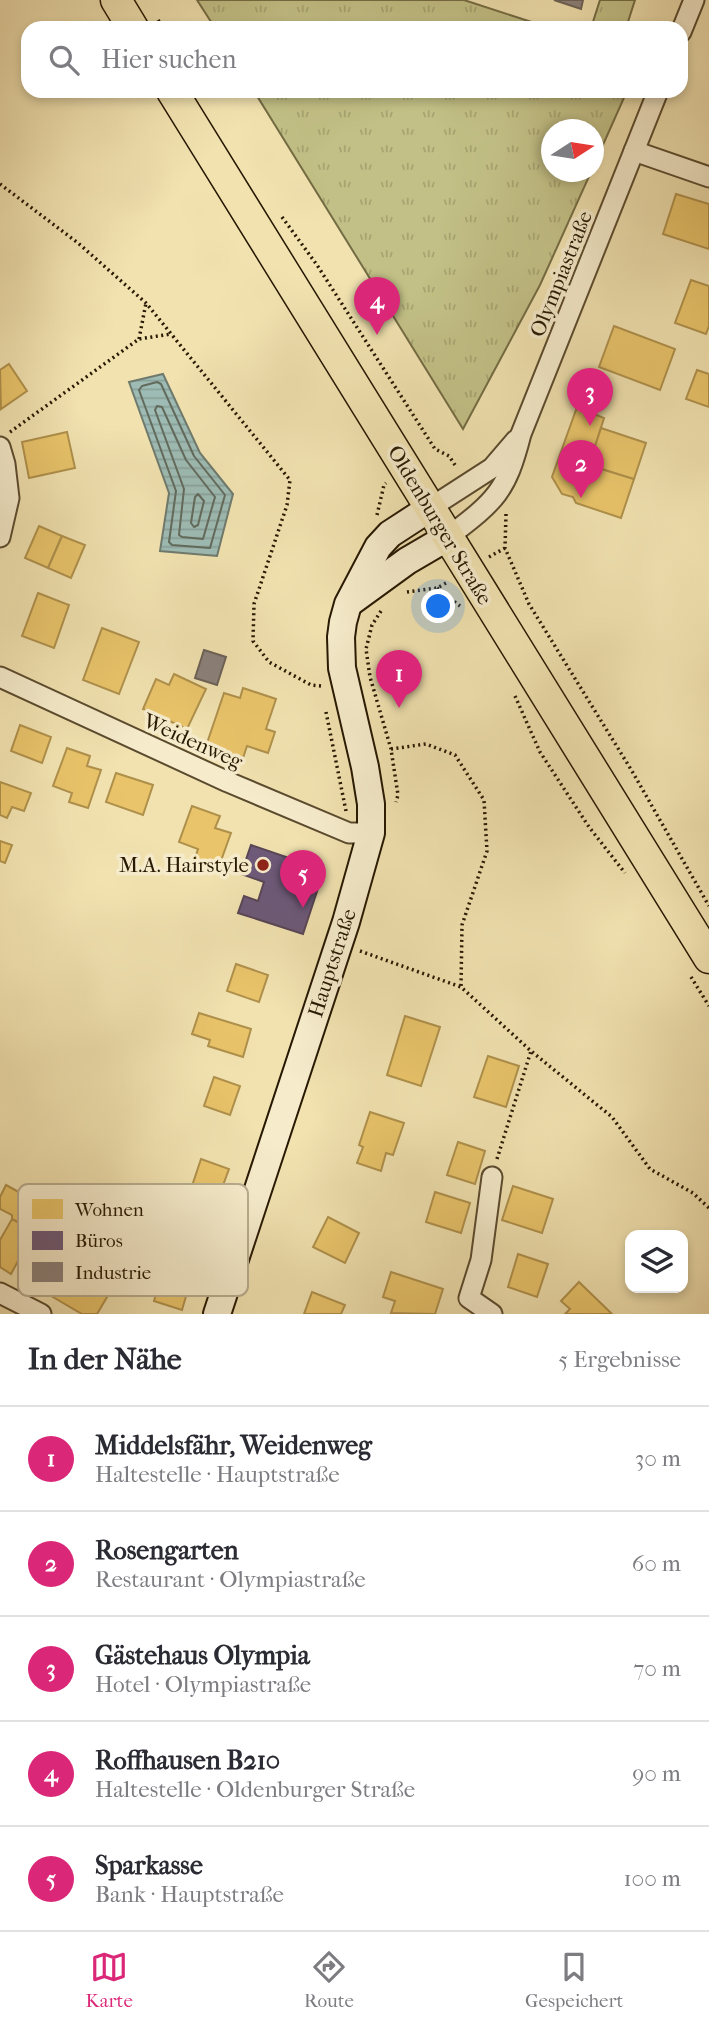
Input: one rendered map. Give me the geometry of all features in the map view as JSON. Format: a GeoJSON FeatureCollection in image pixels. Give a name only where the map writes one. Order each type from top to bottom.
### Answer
{"type":"FeatureCollection","features":[{"type":"Feature","properties":{"kind":"main road"},"geometry":{"type":"LineString","coordinates":[[116,0],[129,21]]}},
{"type":"Feature","properties":{"kind":"main road","name":"Oldenburger Straße"},"geometry":{"type":"LineString","coordinates":[[176,98],[448,537],[698,965]]}},
{"type":"Feature","properties":{"kind":"street"},"geometry":{"type":"LineString","coordinates":[[685,21],[694,0]]}},
{"type":"Feature","properties":{"kind":"street","name":"Olympiastraße"},"geometry":{"type":"LineString","coordinates":[[448,537],[491,504],[507,479],[521,434],[655,98]]}},
{"type":"Feature","properties":{"kind":"street"},"geometry":{"type":"LineString","coordinates":[[634,151],[709,177]]}},
{"type":"Feature","properties":{"kind":"street","name":"Olympiastraße"},"geometry":{"type":"LineString","coordinates":[[430,508],[492,468],[521,434]]}},
{"type":"Feature","properties":{"kind":"street"},"geometry":{"type":"LineString","coordinates":[[0,447],[9,498],[0,537]]}},
{"type":"Feature","properties":{"kind":"street","name":"Hauptstraße"},"geometry":{"type":"LineString","coordinates":[[248,1220],[346,922],[360,833],[371,804],[342,667],[341,638],[348,604],[378,547],[390,534],[430,508]]}},
{"type":"Feature","properties":{"kind":"street"},"geometry":{"type":"LineString","coordinates":[[348,604],[407,561],[448,537]]}},
{"type":"Feature","properties":{"kind":"street","name":"Weidenweg"},"geometry":{"type":"LineString","coordinates":[[0,677],[228,782],[360,833]]}},
{"type":"Feature","properties":{"kind":"street"},"geometry":{"type":"LineString","coordinates":[[492,1177],[481,1260],[466,1306],[492,1314]]}},
{"type":"Feature","properties":{"kind":"street"},"geometry":{"type":"LineString","coordinates":[[0,1293],[41,1314]]}},
{"type":"Feature","properties":{"kind":"street","name":"Hauptstraße"},"geometry":{"type":"LineString","coordinates":[[217,1314],[223,1296]]}},
{"type":"Feature","properties":{"kind":"path"},"geometry":{"type":"LineString","coordinates":[[0,184],[78,243],[146,303],[290,480],[287,505],[254,604],[253,640],[269,662],[312,685],[324,687],[324,675]]}},
{"type":"Feature","properties":{"kind":"path"},"geometry":{"type":"LineString","coordinates":[[317,265],[436,449],[449,456]]}},
{"type":"Feature","properties":{"kind":"path"},"geometry":{"type":"LineString","coordinates":[[139,339],[146,303]]}},
{"type":"Feature","properties":{"kind":"path"},"geometry":{"type":"LineString","coordinates":[[0,439],[139,339],[172,334]]}},
{"type":"Feature","properties":{"kind":"path"},"geometry":{"type":"LineString","coordinates":[[506,512],[505,548],[529,604],[632,771],[709,906]]}},
{"type":"Feature","properties":{"kind":"path"},"geometry":{"type":"LineString","coordinates":[[370,525],[377,514]]}},
{"type":"Feature","properties":{"kind":"path"},"geometry":{"type":"LineString","coordinates":[[423,589],[437,588],[460,607]]}},
{"type":"Feature","properties":{"kind":"path"},"geometry":{"type":"LineString","coordinates":[[512,690],[540,752],[589,827],[632,883]]}},
{"type":"Feature","properties":{"kind":"path"},"geometry":{"type":"LineString","coordinates":[[325,700],[327,726],[360,833]]}},
{"type":"Feature","properties":{"kind":"path"},"geometry":{"type":"LineString","coordinates":[[391,749],[426,744],[455,755],[484,800],[487,850],[462,925],[461,987]]}},
{"type":"Feature","properties":{"kind":"path"},"geometry":{"type":"LineString","coordinates":[[355,949],[461,987],[531,1051],[612,1117],[650,1169],[693,1194],[709,1208]]}},
{"type":"Feature","properties":{"kind":"path"},"geometry":{"type":"LineString","coordinates":[[698,965],[709,1006]]}},
{"type":"Feature","properties":{"kind":"path"},"geometry":{"type":"LineString","coordinates":[[492,1177],[531,1051]]}},
{"type":"Feature","properties":{"kind":"green space"},"geometry":{"type":"Polygon","coordinates":[[[197,0],[464,0],[528,21],[210,21],[197,0]]]}},
{"type":"Feature","properties":{"kind":"green space"},"geometry":{"type":"Polygon","coordinates":[[[600,0],[635,0],[628,21],[593,21],[600,0]]]}},
{"type":"Feature","properties":{"kind":"green space"},"geometry":{"type":"Polygon","coordinates":[[[258,98],[624,98],[604,143],[604,119],[541,119],[541,182],[586,182],[540,285],[463,429],[258,98]]]}},
{"type":"Feature","properties":{"kind":"water"},"geometry":{"type":"Polygon","coordinates":[[[163,374],[200,453],[233,494],[217,556],[160,551],[169,493],[129,382],[163,374]]]}},
{"type":"Feature","properties":{"kind":"building: Wohnen"},"geometry":{"type":"Polygon","coordinates":[[[676,194],[709,204],[709,249],[663,234],[676,194]]]}},
{"type":"Feature","properties":{"kind":"building: Wohnen"},"geometry":{"type":"Polygon","coordinates":[[[691,280],[709,286],[709,326],[706,334],[675,323],[691,280]]]}},
{"type":"Feature","properties":{"kind":"building: Wohnen"},"geometry":{"type":"Polygon","coordinates":[[[614,326],[675,349],[660,390],[599,367],[614,326]]]}},
{"type":"Feature","properties":{"kind":"building: Wohnen"},"geometry":{"type":"Polygon","coordinates":[[[9,364],[27,391],[1,409],[0,370],[9,364]]]}},
{"type":"Feature","properties":{"kind":"building: Wohnen"},"geometry":{"type":"Polygon","coordinates":[[[697,370],[709,374],[709,407],[686,399],[697,370]]]}},
{"type":"Feature","properties":{"kind":"building: Wohnen"},"geometry":{"type":"Polygon","coordinates":[[[577,407],[604,418],[589,465],[634,479],[621,518],[576,503],[573,497],[562,494],[552,477],[577,407]]]}},
{"type":"Feature","properties":{"kind":"building: Wohnen"},"geometry":{"type":"Polygon","coordinates":[[[601,428],[646,443],[634,479],[589,465],[601,428]]]}},
{"type":"Feature","properties":{"kind":"building: Wohnen"},"geometry":{"type":"Polygon","coordinates":[[[67,432],[75,468],[29,478],[22,442],[67,432]]]}},
{"type":"Feature","properties":{"kind":"building: Wohnen"},"geometry":{"type":"Polygon","coordinates":[[[39,526],[62,536],[48,568],[25,558],[39,526]]]}},
{"type":"Feature","properties":{"kind":"building: Wohnen"},"geometry":{"type":"Polygon","coordinates":[[[62,536],[85,545],[71,578],[48,568],[62,536]]]}},
{"type":"Feature","properties":{"kind":"building: Wohnen"},"geometry":{"type":"Polygon","coordinates":[[[38,593],[69,605],[54,648],[22,636],[38,593]]]}},
{"type":"Feature","properties":{"kind":"building: Wohnen"},"geometry":{"type":"Polygon","coordinates":[[[102,628],[139,642],[119,694],[83,680],[102,628]]]}},
{"type":"Feature","properties":{"kind":"building: Wohnen"},"geometry":{"type":"Polygon","coordinates":[[[174,674],[206,689],[187,729],[143,709],[156,679],[169,685],[174,674]]]}},
{"type":"Feature","properties":{"kind":"building: Wohnen"},"geometry":{"type":"Polygon","coordinates":[[[243,688],[276,699],[266,729],[275,732],[268,753],[247,746],[243,758],[206,746],[224,693],[240,698],[243,688]]]}},
{"type":"Feature","properties":{"kind":"building: Wohnen"},"geometry":{"type":"Polygon","coordinates":[[[20,725],[51,737],[42,763],[11,751],[20,725]]]}},
{"type":"Feature","properties":{"kind":"building: Wohnen"},"geometry":{"type":"Polygon","coordinates":[[[67,748],[90,756],[87,766],[101,770],[88,808],[69,802],[72,793],[53,786],[67,748]]]}},
{"type":"Feature","properties":{"kind":"building: Wohnen"},"geometry":{"type":"Polygon","coordinates":[[[116,773],[153,785],[143,815],[106,802],[116,773]]]}},
{"type":"Feature","properties":{"kind":"building: Wohnen"},"geometry":{"type":"Polygon","coordinates":[[[0,782],[31,793],[24,811],[12,807],[7,818],[0,815],[0,782]]]}},
{"type":"Feature","properties":{"kind":"building: Wohnen"},"geometry":{"type":"Polygon","coordinates":[[[192,806],[220,816],[215,828],[231,833],[218,869],[194,861],[198,849],[179,842],[192,806]]]}},
{"type":"Feature","properties":{"kind":"building: Wohnen"},"geometry":{"type":"Polygon","coordinates":[[[0,841],[12,845],[5,863],[0,861],[0,841]]]}},
{"type":"Feature","properties":{"kind":"building: Wohnen"},"geometry":{"type":"Polygon","coordinates":[[[236,964],[268,975],[259,1002],[227,991],[236,964]]]}},
{"type":"Feature","properties":{"kind":"building: Wohnen"},"geometry":{"type":"Polygon","coordinates":[[[199,1013],[251,1029],[243,1057],[208,1046],[210,1040],[192,1034],[199,1013]]]}},
{"type":"Feature","properties":{"kind":"building: Wohnen"},"geometry":{"type":"Polygon","coordinates":[[[405,1016],[440,1027],[421,1086],[387,1075],[405,1016]]]}},
{"type":"Feature","properties":{"kind":"building: Wohnen"},"geometry":{"type":"Polygon","coordinates":[[[488,1056],[519,1066],[506,1107],[474,1097],[488,1056]]]}},
{"type":"Feature","properties":{"kind":"building: Wohnen"},"geometry":{"type":"Polygon","coordinates":[[[214,1077],[240,1086],[230,1115],[204,1106],[214,1077]]]}},
{"type":"Feature","properties":{"kind":"building: Wohnen"},"geometry":{"type":"Polygon","coordinates":[[[370,1112],[404,1123],[393,1155],[386,1153],[381,1171],[357,1163],[363,1147],[359,1145],[370,1112]]]}},
{"type":"Feature","properties":{"kind":"building: Wohnen"},"geometry":{"type":"Polygon","coordinates":[[[458,1142],[485,1151],[475,1184],[447,1175],[458,1142]]]}},
{"type":"Feature","properties":{"kind":"building: Wohnen"},"geometry":{"type":"Polygon","coordinates":[[[201,1159],[229,1169],[223,1184],[193,1184],[201,1159]]]}},
{"type":"Feature","properties":{"kind":"building: Wohnen"},"geometry":{"type":"Polygon","coordinates":[[[6,1185],[18,1192],[18,1222],[12,1219],[12,1215],[0,1209],[0,1197],[6,1185]]]}},
{"type":"Feature","properties":{"kind":"building: Wohnen"},"geometry":{"type":"Polygon","coordinates":[[[513,1186],[553,1199],[542,1233],[502,1220],[513,1186]]]}},
{"type":"Feature","properties":{"kind":"building: Wohnen"},"geometry":{"type":"Polygon","coordinates":[[[435,1192],[470,1203],[461,1233],[426,1222],[435,1192]]]}},
{"type":"Feature","properties":{"kind":"building: Wohnen"},"geometry":{"type":"Polygon","coordinates":[[[328,1217],[359,1233],[345,1263],[313,1247],[328,1217]]]}},
{"type":"Feature","properties":{"kind":"building: Wohnen"},"geometry":{"type":"Polygon","coordinates":[[[12,1219],[18,1222],[18,1261],[11,1274],[0,1267],[0,1240],[12,1219]]]}},
{"type":"Feature","properties":{"kind":"building: Wohnen"},"geometry":{"type":"Polygon","coordinates":[[[518,1254],[548,1264],[537,1297],[508,1287],[518,1254]]]}},
{"type":"Feature","properties":{"kind":"building: Wohnen"},"geometry":{"type":"Polygon","coordinates":[[[391,1272],[443,1289],[435,1314],[391,1313],[395,1301],[383,1297],[391,1272]]]}},
{"type":"Feature","properties":{"kind":"building: Wohnen"},"geometry":{"type":"Polygon","coordinates":[[[579,1282],[612,1314],[565,1314],[570,1309],[561,1301],[579,1282]]]}},
{"type":"Feature","properties":{"kind":"building: Wohnen"},"geometry":{"type":"Polygon","coordinates":[[[312,1292],[345,1305],[341,1314],[304,1314],[312,1292]]]}},
{"type":"Feature","properties":{"kind":"building: Wohnen"},"geometry":{"type":"Polygon","coordinates":[[[51,1296],[108,1296],[97,1314],[82,1314],[51,1296]]]}},
{"type":"Feature","properties":{"kind":"building: Wohnen"},"geometry":{"type":"Polygon","coordinates":[[[155,1296],[186,1296],[182,1310],[154,1301],[155,1296]]]}},
{"type":"Feature","properties":{"kind":"building: Büros"},"geometry":{"type":"Polygon","coordinates":[[[251,845],[324,870],[303,934],[238,913],[244,896],[258,901],[264,882],[241,874],[251,845]]]}},
{"type":"Feature","properties":{"kind":"building: Industrie"},"geometry":{"type":"Polygon","coordinates":[[[554,0],[583,0],[581,9],[554,0]]]}},
{"type":"Feature","properties":{"kind":"building: Industrie"},"geometry":{"type":"Polygon","coordinates":[[[204,650],[226,657],[217,685],[195,678],[204,650]]]}},
{"type":"Feature","properties":{"kind":"place","name":"Roffhausen B210"},"geometry":{"type":"Point","coordinates":[377,335]}},
{"type":"Feature","properties":{"kind":"place","name":"Gästehaus Olympia"},"geometry":{"type":"Point","coordinates":[590,426]}},
{"type":"Feature","properties":{"kind":"place","name":"Rosengarten"},"geometry":{"type":"Point","coordinates":[581,498]}},
{"type":"Feature","properties":{"kind":"place","name":"Middelsfähr, Weidenweg"},"geometry":{"type":"Point","coordinates":[399,708]}},
{"type":"Feature","properties":{"kind":"place","name":"M.A. Hairstyle"},"geometry":{"type":"Point","coordinates":[263,865]}},
{"type":"Feature","properties":{"kind":"place","name":"Sparkasse"},"geometry":{"type":"Point","coordinates":[303,908]}}]}
